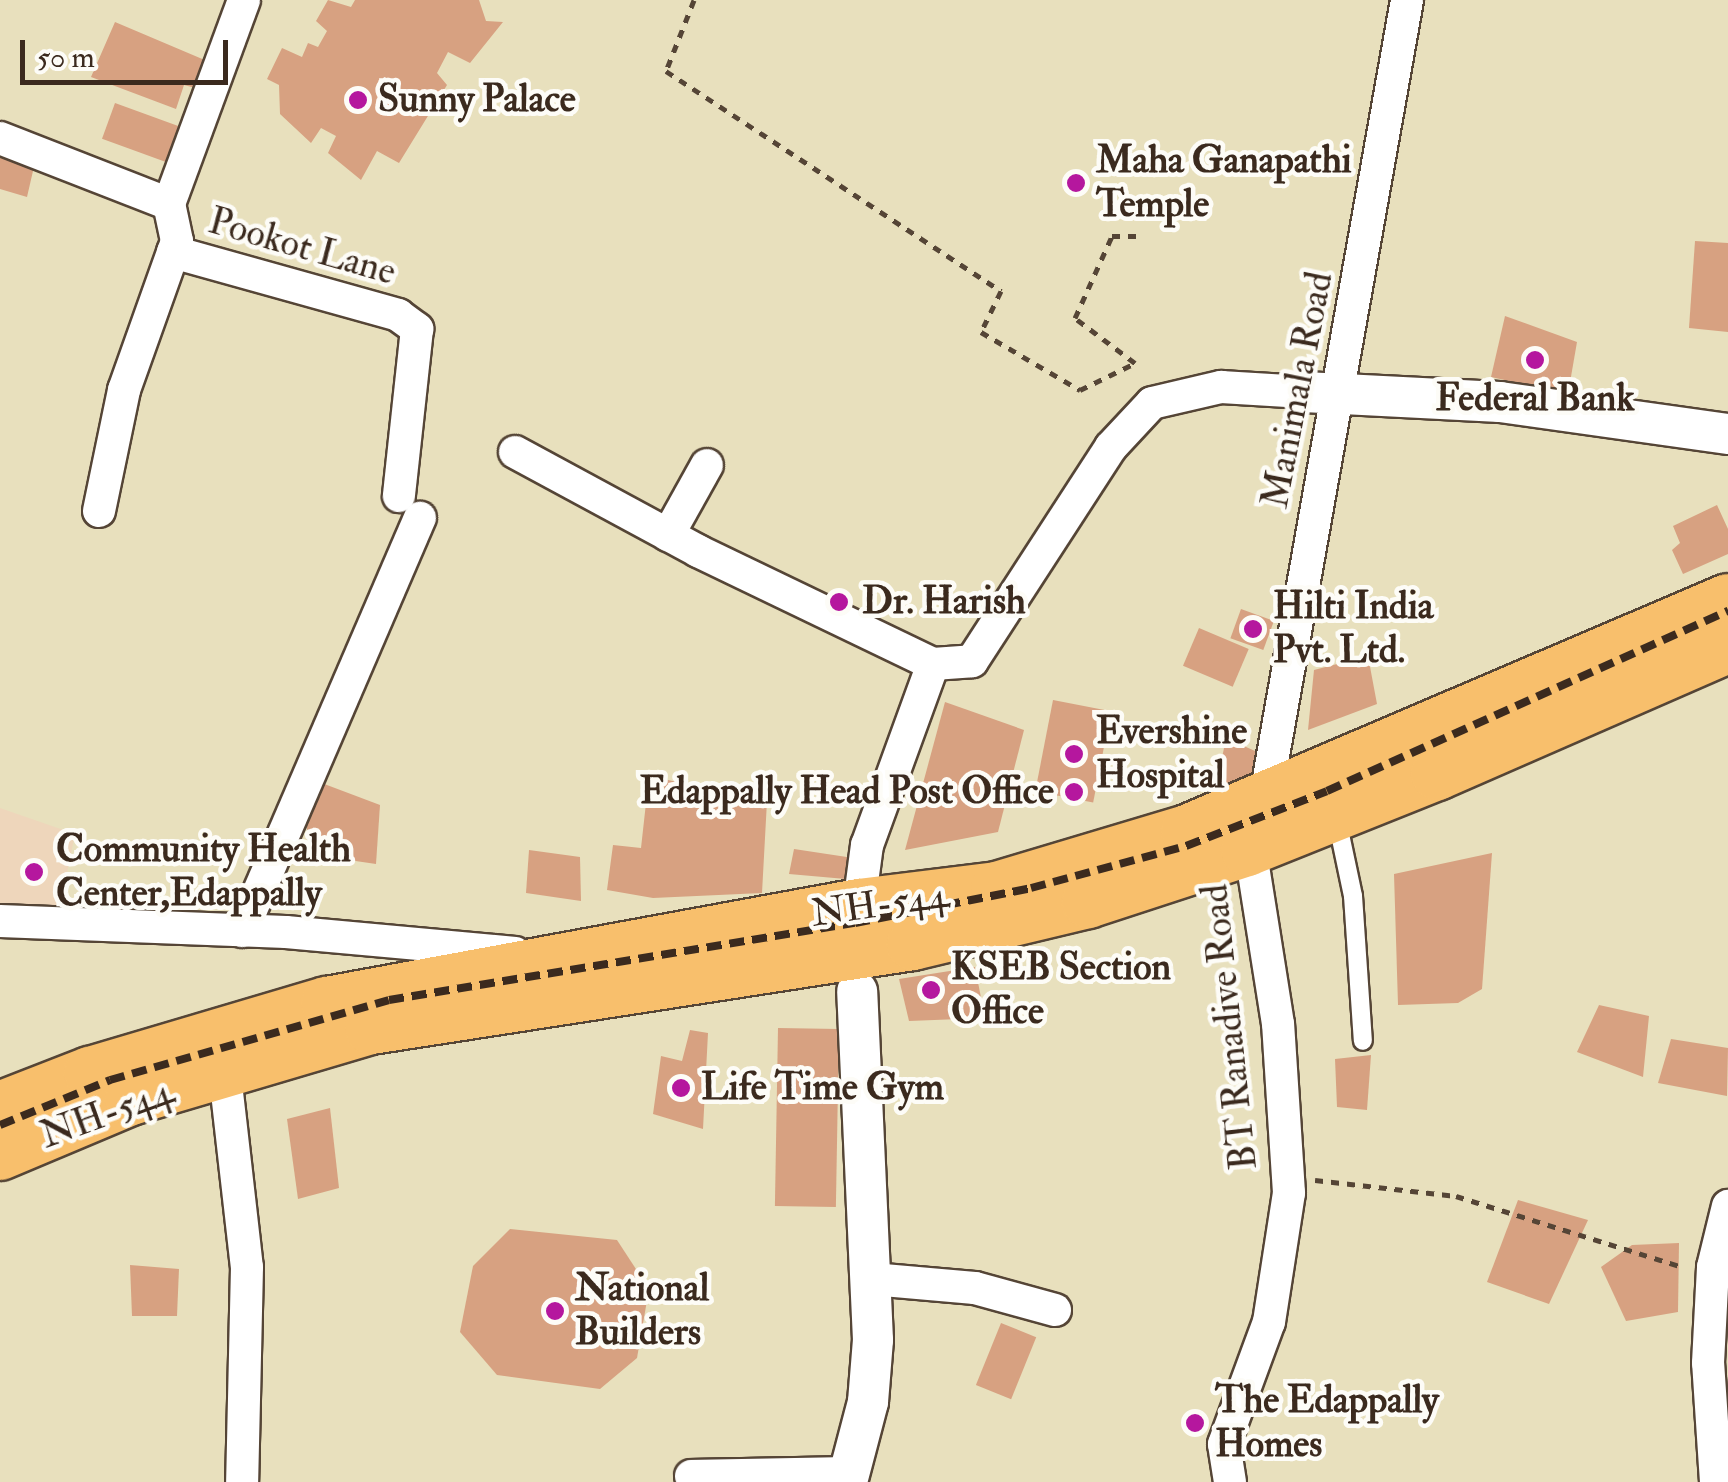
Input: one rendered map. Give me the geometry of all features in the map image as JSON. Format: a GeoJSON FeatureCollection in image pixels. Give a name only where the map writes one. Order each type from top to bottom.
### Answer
{"type":"FeatureCollection","features":[{"type":"Feature","properties":{"kind":"main road","name":"NH-544"},"geometry":{"type":"LineString","coordinates":[[0,1154],[131,1099],[224,1075],[371,1028],[572,977],[684,976],[858,950],[996,888],[1187,830],[1728,600]]}},
{"type":"Feature","properties":{"kind":"main road","name":"NH-544"},"geometry":{"type":"LineString","coordinates":[[0,1108],[90,1073],[326,1003],[913,944],[1088,902],[1250,848],[1336,814],[1728,646]]}},
{"type":"Feature","properties":{"kind":"street"},"geometry":{"type":"LineString","coordinates":[[99,511],[124,390],[173,252],[169,204],[244,0]]}},
{"type":"Feature","properties":{"kind":"street","name":"Manimala Road"},"geometry":{"type":"LineString","coordinates":[[1266,795],[1321,393],[1408,0]]}},
{"type":"Feature","properties":{"kind":"street"},"geometry":{"type":"LineString","coordinates":[[0,138],[169,204]]}},
{"type":"Feature","properties":{"kind":"street","name":"Pookot Lane"},"geometry":{"type":"LineString","coordinates":[[173,252],[398,315],[416,329],[409,507],[242,931]]}},
{"type":"Feature","properties":{"kind":"street"},"geometry":{"type":"LineString","coordinates":[[514,452],[668,535],[933,664],[972,662],[1111,448],[1152,403],[1220,387],[1500,402],[1728,434]]}},
{"type":"Feature","properties":{"kind":"street"},"geometry":{"type":"LineString","coordinates":[[668,535],[707,465]]}},
{"type":"Feature","properties":{"kind":"street"},"geometry":{"type":"LineString","coordinates":[[691,1476],[847,1477],[868,1402],[872,1279],[858,950],[867,845],[933,664]]}},
{"type":"Feature","properties":{"kind":"street","name":"BT Ranadive Road"},"geometry":{"type":"LineString","coordinates":[[1230,1482],[1224,1444],[1269,1322],[1288,1177],[1278,1024],[1250,848],[1266,795]]}},
{"type":"Feature","properties":{"kind":"street"},"geometry":{"type":"LineString","coordinates":[[0,921],[242,931],[572,977]]}},
{"type":"Feature","properties":{"kind":"street"},"geometry":{"type":"LineString","coordinates":[[224,1075],[247,1267],[242,1482]]}},
{"type":"Feature","properties":{"kind":"street"},"geometry":{"type":"LineString","coordinates":[[1716,1482],[1708,1363],[1713,1276],[1728,1206]]}},
{"type":"Feature","properties":{"kind":"street"},"geometry":{"type":"LineString","coordinates":[[872,1279],[975,1288],[1055,1310]]}},
{"type":"Feature","properties":{"kind":"lane"},"geometry":{"type":"LineString","coordinates":[[1336,814],[1354,896],[1363,1041]]}},
{"type":"Feature","properties":{"kind":"path"},"geometry":{"type":"LineString","coordinates":[[694,0],[666,71],[1000,291],[981,332],[1080,390],[1136,363],[1075,318],[1112,236],[1143,236]]}},
{"type":"Feature","properties":{"kind":"path"},"geometry":{"type":"LineString","coordinates":[[1288,1177],[1456,1196],[1713,1276]]}},
{"type":"Feature","properties":{"kind":"shaded area","name":"Community Health Center,Edappally"},"geometry":{"type":"Polygon","coordinates":[[[0,808],[75,834],[59,912],[0,910],[0,808]]]}},
{"type":"Feature","properties":{"kind":"building","name":"Sunny Palace"},"geometry":{"type":"Polygon","coordinates":[[[328,0],[351,7],[355,0],[479,0],[486,21],[503,22],[470,63],[448,52],[437,73],[447,85],[399,163],[377,151],[361,180],[328,153],[336,136],[321,128],[311,143],[280,114],[279,85],[267,79],[282,48],[302,57],[308,43],[318,47],[327,31],[316,21],[328,0]]]}},
{"type":"Feature","properties":{"kind":"building"},"geometry":{"type":"Polygon","coordinates":[[[115,22],[207,61],[199,89],[184,85],[176,109],[91,77],[115,22]]]}},
{"type":"Feature","properties":{"kind":"building"},"geometry":{"type":"Polygon","coordinates":[[[115,103],[179,126],[166,162],[102,139],[115,103]]]}},
{"type":"Feature","properties":{"kind":"building"},"geometry":{"type":"Polygon","coordinates":[[[0,144],[36,158],[27,197],[0,189],[0,144]]]}},
{"type":"Feature","properties":{"kind":"building"},"geometry":{"type":"Polygon","coordinates":[[[1695,241],[1728,243],[1728,332],[1689,328],[1695,241]]]}},
{"type":"Feature","properties":{"kind":"building","name":"Federal Bank"},"geometry":{"type":"Polygon","coordinates":[[[1505,316],[1577,342],[1568,394],[1491,377],[1505,316]]]}},
{"type":"Feature","properties":{"kind":"building"},"geometry":{"type":"Polygon","coordinates":[[[1717,505],[1728,529],[1728,554],[1683,574],[1672,550],[1680,543],[1673,526],[1717,505]]]}},
{"type":"Feature","properties":{"kind":"building","name":"Hilti India Pvt. Ltd."},"geometry":{"type":"Polygon","coordinates":[[[1241,609],[1274,621],[1263,650],[1230,638],[1241,609]]]}},
{"type":"Feature","properties":{"kind":"building"},"geometry":{"type":"Polygon","coordinates":[[[1199,628],[1249,649],[1233,687],[1183,666],[1199,628]]]}},
{"type":"Feature","properties":{"kind":"building"},"geometry":{"type":"Polygon","coordinates":[[[1368,656],[1377,704],[1308,730],[1314,670],[1368,656]]]}},
{"type":"Feature","properties":{"kind":"building"},"geometry":{"type":"Polygon","coordinates":[[[1053,700],[1111,711],[1093,803],[1035,791],[1053,700]]]}},
{"type":"Feature","properties":{"kind":"building"},"geometry":{"type":"Polygon","coordinates":[[[945,702],[1024,730],[998,832],[905,850],[945,702]]]}},
{"type":"Feature","properties":{"kind":"building"},"geometry":{"type":"Polygon","coordinates":[[[1226,738],[1264,755],[1256,792],[1213,803],[1226,738]]]}},
{"type":"Feature","properties":{"kind":"building"},"geometry":{"type":"Polygon","coordinates":[[[649,776],[767,801],[762,893],[653,898],[607,890],[613,845],[641,848],[649,776]]]}},
{"type":"Feature","properties":{"kind":"building"},"geometry":{"type":"Polygon","coordinates":[[[319,782],[380,805],[376,864],[342,859],[310,841],[305,821],[319,782]]]}},
{"type":"Feature","properties":{"kind":"building"},"geometry":{"type":"Polygon","coordinates":[[[794,849],[860,859],[857,880],[789,874],[794,849]]]}},
{"type":"Feature","properties":{"kind":"building"},"geometry":{"type":"Polygon","coordinates":[[[529,850],[580,857],[581,901],[526,893],[529,850]]]}},
{"type":"Feature","properties":{"kind":"building"},"geometry":{"type":"Polygon","coordinates":[[[1492,853],[1482,989],[1458,1003],[1398,1005],[1394,874],[1492,853]]]}},
{"type":"Feature","properties":{"kind":"building"},"geometry":{"type":"Polygon","coordinates":[[[975,967],[985,1018],[909,1021],[899,979],[975,967]]]}},
{"type":"Feature","properties":{"kind":"building"},"geometry":{"type":"Polygon","coordinates":[[[1599,1005],[1649,1016],[1643,1077],[1577,1052],[1599,1005]]]}},
{"type":"Feature","properties":{"kind":"building"},"geometry":{"type":"Polygon","coordinates":[[[778,1028],[839,1029],[836,1207],[775,1206],[778,1028]]]}},
{"type":"Feature","properties":{"kind":"building","name":"Life Time Gym"},"geometry":{"type":"Polygon","coordinates":[[[690,1030],[708,1033],[703,1129],[653,1114],[661,1056],[682,1061],[690,1030]]]}},
{"type":"Feature","properties":{"kind":"building"},"geometry":{"type":"Polygon","coordinates":[[[1671,1039],[1728,1048],[1727,1096],[1658,1083],[1671,1039]]]}},
{"type":"Feature","properties":{"kind":"building"},"geometry":{"type":"Polygon","coordinates":[[[1371,1055],[1367,1110],[1337,1107],[1335,1059],[1371,1055]]]}},
{"type":"Feature","properties":{"kind":"building"},"geometry":{"type":"Polygon","coordinates":[[[330,1108],[339,1188],[298,1199],[287,1119],[330,1108]]]}},
{"type":"Feature","properties":{"kind":"building"},"geometry":{"type":"Polygon","coordinates":[[[1518,1200],[1588,1220],[1549,1304],[1487,1282],[1518,1200]]]}},
{"type":"Feature","properties":{"kind":"building","name":"National Builders"},"geometry":{"type":"Polygon","coordinates":[[[510,1229],[617,1240],[649,1289],[637,1358],[600,1389],[497,1375],[460,1332],[473,1266],[510,1229]]]}},
{"type":"Feature","properties":{"kind":"building"},"geometry":{"type":"Polygon","coordinates":[[[1679,1243],[1678,1312],[1626,1321],[1601,1267],[1632,1245],[1679,1243]]]}},
{"type":"Feature","properties":{"kind":"building"},"geometry":{"type":"Polygon","coordinates":[[[130,1265],[179,1269],[177,1316],[132,1316],[130,1265]]]}},
{"type":"Feature","properties":{"kind":"building"},"geometry":{"type":"Polygon","coordinates":[[[1001,1323],[1036,1337],[1011,1399],[976,1385],[1001,1323]]]}},
{"type":"Feature","properties":{"kind":"railway"},"geometry":{"type":"LineString","coordinates":[[0,1125],[110,1080],[389,1000],[855,923],[1031,888],[1186,846],[1327,791],[1728,611]]}},
{"type":"Feature","properties":{"kind":"place","name":"Sunny Palace"},"geometry":{"type":"Point","coordinates":[358,100]}},
{"type":"Feature","properties":{"kind":"place","name":"Maha Ganapathi Temple"},"geometry":{"type":"Point","coordinates":[1076,183]}},
{"type":"Feature","properties":{"kind":"place","name":"Federal Bank"},"geometry":{"type":"Point","coordinates":[1535,360]}},
{"type":"Feature","properties":{"kind":"place","name":"Dr. Harish"},"geometry":{"type":"Point","coordinates":[839,602]}},
{"type":"Feature","properties":{"kind":"place","name":"Hilti India Pvt. Ltd."},"geometry":{"type":"Point","coordinates":[1253,629]}},
{"type":"Feature","properties":{"kind":"place","name":"Evershine Hospital"},"geometry":{"type":"Point","coordinates":[1074,754]}},
{"type":"Feature","properties":{"kind":"place","name":"Edappally Head Post Office"},"geometry":{"type":"Point","coordinates":[1074,792]}},
{"type":"Feature","properties":{"kind":"place","name":"Community Health Center,Edappally"},"geometry":{"type":"Point","coordinates":[34,872]}},
{"type":"Feature","properties":{"kind":"place","name":"KSEB Section Office"},"geometry":{"type":"Point","coordinates":[931,990]}},
{"type":"Feature","properties":{"kind":"place","name":"Life Time Gym"},"geometry":{"type":"Point","coordinates":[681,1088]}},
{"type":"Feature","properties":{"kind":"place","name":"National Builders"},"geometry":{"type":"Point","coordinates":[555,1311]}},
{"type":"Feature","properties":{"kind":"place","name":"The Edappally Homes"},"geometry":{"type":"Point","coordinates":[1195,1423]}}]}
